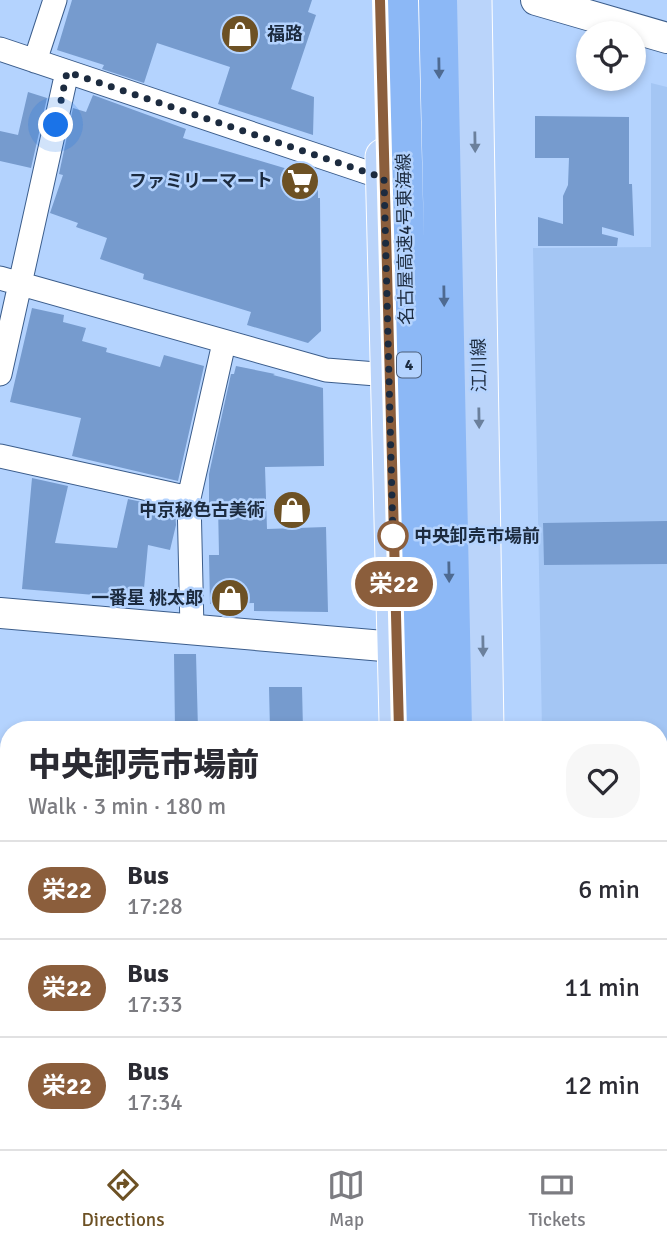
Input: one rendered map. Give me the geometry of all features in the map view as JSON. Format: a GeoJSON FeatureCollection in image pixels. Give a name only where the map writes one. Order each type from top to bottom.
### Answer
{"type":"FeatureCollection","features":[{"type":"Feature","properties":{"kind":"highway","name":"名古屋高速4号東海線"},"geometry":{"type":"LineString","coordinates":[[400,0],[417,721]]}},
{"type":"Feature","properties":{"kind":"highway","name":"4"},"geometry":{"type":"LineString","coordinates":[[438,0],[453,721]]}},
{"type":"Feature","properties":{"kind":"main road"},"geometry":{"type":"LineString","coordinates":[[380,0],[399,721]]}},
{"type":"Feature","properties":{"kind":"main road","name":"江川線"},"geometry":{"type":"LineString","coordinates":[[472,0],[485,721]]}},
{"type":"Feature","properties":{"kind":"street"},"geometry":{"type":"LineString","coordinates":[[35,61],[55,0]]}},
{"type":"Feature","properties":{"kind":"street"},"geometry":{"type":"LineString","coordinates":[[536,0],[667,38]]}},
{"type":"Feature","properties":{"kind":"street"},"geometry":{"type":"LineString","coordinates":[[0,49],[384,178]]}},
{"type":"Feature","properties":{"kind":"street"},"geometry":{"type":"LineString","coordinates":[[0,374],[10,280],[67,72]]}},
{"type":"Feature","properties":{"kind":"street"},"geometry":{"type":"LineString","coordinates":[[10,280],[326,370],[389,375]]}},
{"type":"Feature","properties":{"kind":"street"},"geometry":{"type":"LineString","coordinates":[[192,629],[189,498],[224,343]]}},
{"type":"Feature","properties":{"kind":"street"},"geometry":{"type":"LineString","coordinates":[[0,457],[189,498]]}},
{"type":"Feature","properties":{"kind":"street"},"geometry":{"type":"LineString","coordinates":[[0,613],[395,647]]}},
{"type":"Feature","properties":{"kind":"shaded area"},"geometry":{"type":"Polygon","coordinates":[[[651,83],[667,87],[667,721],[542,721],[533,248],[651,247],[651,83]]]}},
{"type":"Feature","properties":{"kind":"building"},"geometry":{"type":"Polygon","coordinates":[[[72,0],[312,0],[308,12],[316,15],[291,89],[314,97],[313,135],[218,104],[230,67],[157,43],[144,83],[102,69],[104,65],[57,50],[72,0]]]}},
{"type":"Feature","properties":{"kind":"building"},"geometry":{"type":"Polygon","coordinates":[[[28,92],[47,98],[31,168],[0,161],[0,131],[18,135],[28,92]]]}},
{"type":"Feature","properties":{"kind":"building"},"geometry":{"type":"Polygon","coordinates":[[[93,95],[186,129],[183,138],[318,178],[321,331],[308,343],[247,325],[251,312],[143,279],[144,274],[100,259],[107,238],[76,227],[78,223],[50,213],[63,175],[59,174],[73,108],[86,112],[93,95]]]}},
{"type":"Feature","properties":{"kind":"building"},"geometry":{"type":"Polygon","coordinates":[[[535,116],[629,117],[629,184],[632,184],[634,236],[602,227],[602,234],[618,238],[617,246],[538,246],[538,217],[563,224],[563,196],[568,185],[569,158],[535,158],[535,116]]]}},
{"type":"Feature","properties":{"kind":"building"},"geometry":{"type":"Polygon","coordinates":[[[32,308],[64,315],[63,322],[86,328],[82,341],[107,348],[106,352],[160,367],[164,355],[204,366],[178,481],[72,456],[81,418],[10,402],[32,308]]]}},
{"type":"Feature","properties":{"kind":"building"},"geometry":{"type":"Polygon","coordinates":[[[236,366],[323,388],[324,466],[265,467],[267,529],[326,527],[328,612],[254,611],[254,603],[210,604],[209,555],[219,555],[218,504],[209,504],[209,474],[231,374],[234,374],[236,366]]]}},
{"type":"Feature","properties":{"kind":"building"},"geometry":{"type":"Polygon","coordinates":[[[32,478],[68,486],[55,543],[117,548],[128,499],[175,509],[176,525],[170,550],[148,545],[143,599],[22,589],[32,478]]]}},
{"type":"Feature","properties":{"kind":"building"},"geometry":{"type":"Polygon","coordinates":[[[667,521],[667,564],[544,565],[543,523],[667,521]]]}},
{"type":"Feature","properties":{"kind":"building"},"geometry":{"type":"Polygon","coordinates":[[[174,654],[196,654],[198,721],[175,721],[174,654]]]}},
{"type":"Feature","properties":{"kind":"building"},"geometry":{"type":"Polygon","coordinates":[[[269,687],[302,687],[303,721],[270,721],[269,687]]]}},
{"type":"Feature","properties":{"kind":"bus line","name":"栄22"},"geometry":{"type":"LineString","coordinates":[[380,0],[399,721]]}},
{"type":"Feature","properties":{"kind":"place","name":"福路"},"geometry":{"type":"Point","coordinates":[240,34]}},
{"type":"Feature","properties":{"kind":"place","name":"ファミリーマート"},"geometry":{"type":"Point","coordinates":[300,181]}},
{"type":"Feature","properties":{"kind":"place","name":"中京秘色古美術"},"geometry":{"type":"Point","coordinates":[292,510]}},
{"type":"Feature","properties":{"kind":"place","name":"中央卸売市場前"},"geometry":{"type":"Point","coordinates":[393,536]}},
{"type":"Feature","properties":{"kind":"place","name":"一番星 桃太郎"},"geometry":{"type":"Point","coordinates":[230,598]}},
{"type":"Feature","properties":{"kind":"route"},"geometry":{"type":"LineString","coordinates":[[56,125],[67,72],[384,178],[393,536]]}}]}
